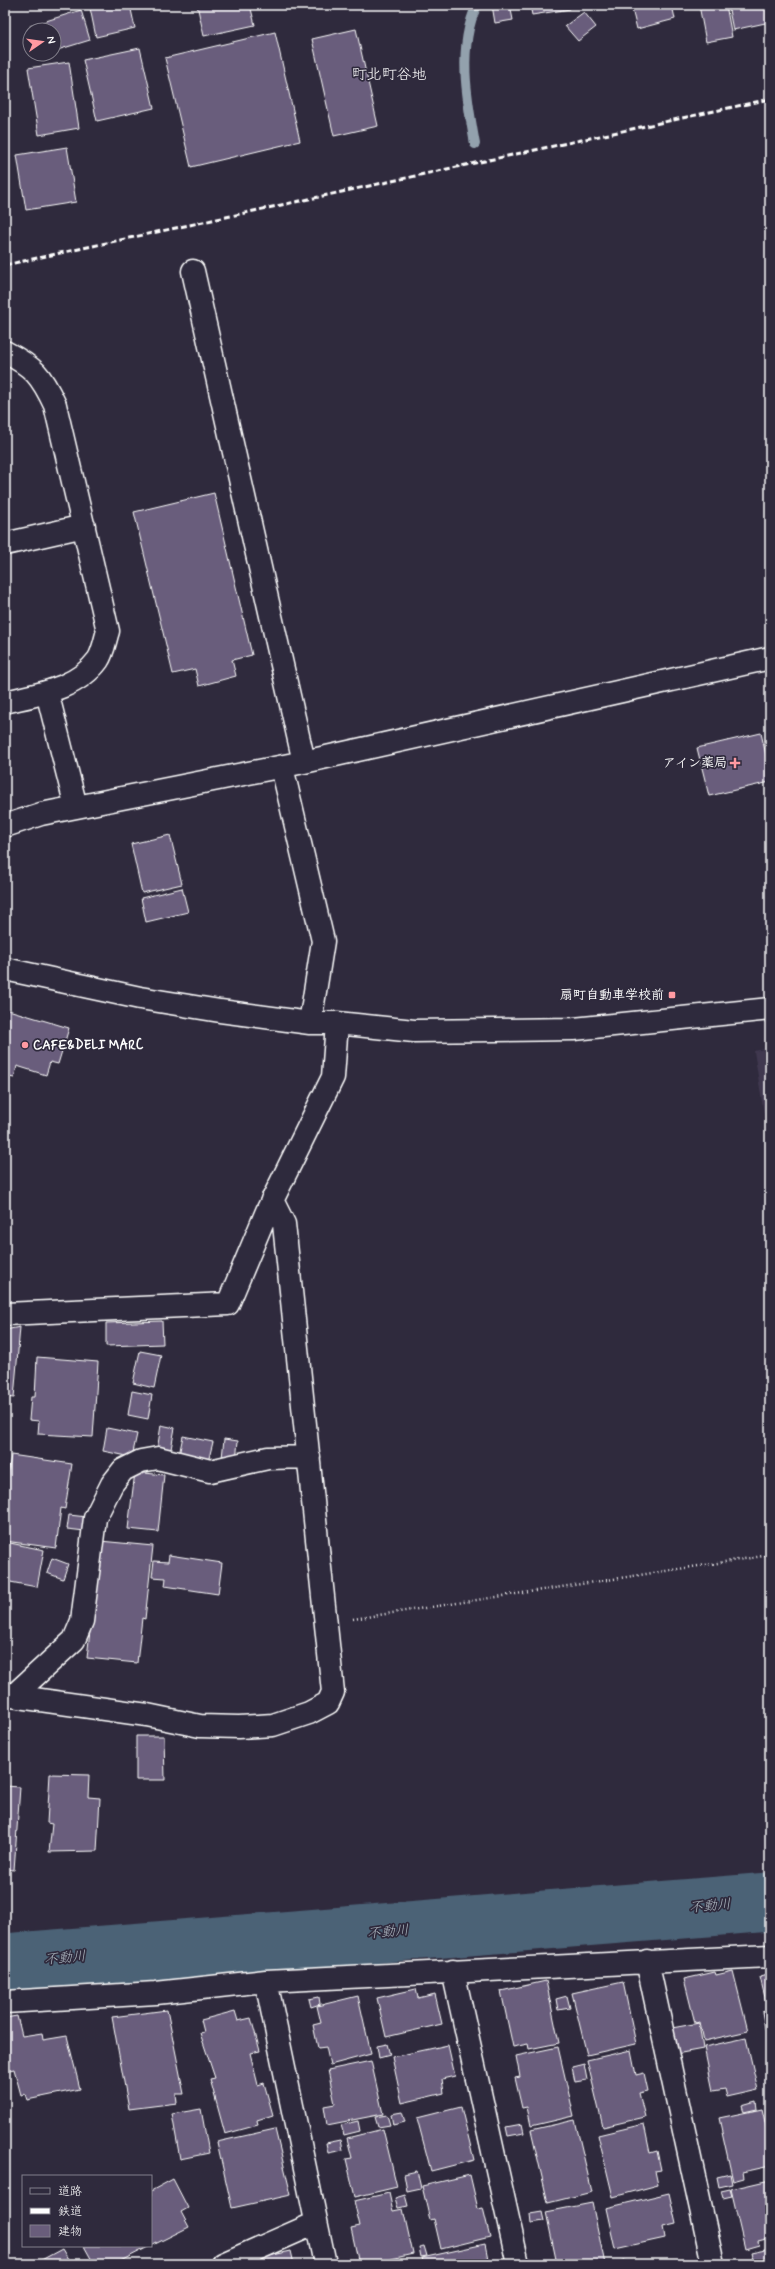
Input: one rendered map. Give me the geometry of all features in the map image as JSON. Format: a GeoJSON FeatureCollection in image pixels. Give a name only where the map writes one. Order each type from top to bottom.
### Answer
{"type":"FeatureCollection","features":[{"type":"Feature","properties":{"kind":"street"},"geometry":{"type":"LineString","coordinates":[[193,271],[304,762]]}},
{"type":"Feature","properties":{"kind":"street"},"geometry":{"type":"LineString","coordinates":[[5,352],[27,363],[45,384],[55,405],[108,631],[99,659],[78,680],[47,692],[5,702]]}},
{"type":"Feature","properties":{"kind":"street"},"geometry":{"type":"LineString","coordinates":[[5,544],[84,526]]}},
{"type":"Feature","properties":{"kind":"street"},"geometry":{"type":"LineString","coordinates":[[5,826],[41,814],[282,767],[770,658]]}},
{"type":"Feature","properties":{"kind":"street"},"geometry":{"type":"LineString","coordinates":[[47,692],[76,807]]}},
{"type":"Feature","properties":{"kind":"street"},"geometry":{"type":"LineString","coordinates":[[282,767],[323,941],[310,1023]]}},
{"type":"Feature","properties":{"kind":"street"},"geometry":{"type":"LineString","coordinates":[[5,969],[147,999],[310,1023],[337,1023],[414,1031],[574,1029],[770,1010]]}},
{"type":"Feature","properties":{"kind":"street"},"geometry":{"type":"LineString","coordinates":[[5,1314],[228,1304],[272,1200],[333,1077],[337,1023]]}},
{"type":"Feature","properties":{"kind":"street"},"geometry":{"type":"LineString","coordinates":[[9,1696],[148,1715],[200,1726],[239,1727],[273,1725],[309,1713],[328,1703],[333,1692],[284,1224],[272,1200]]}},
{"type":"Feature","properties":{"kind":"street"},"geometry":{"type":"LineString","coordinates":[[9,1696],[74,1640],[82,1621],[95,1518],[112,1484],[123,1470],[141,1462],[158,1458],[210,1471],[268,1458],[309,1457]]}},
{"type":"Feature","properties":{"kind":"street"},"geometry":{"type":"LineString","coordinates":[[5,2002],[156,1992],[266,1981],[770,1956]]}},
{"type":"Feature","properties":{"kind":"street"},"geometry":{"type":"LineString","coordinates":[[647,1961],[713,2264]]}},
{"type":"Feature","properties":{"kind":"street"},"geometry":{"type":"LineString","coordinates":[[453,1971],[518,2264]]}},
{"type":"Feature","properties":{"kind":"street"},"geometry":{"type":"LineString","coordinates":[[266,1981],[325,2264]]}},
{"type":"Feature","properties":{"kind":"street"},"geometry":{"type":"LineString","coordinates":[[223,2264],[316,2223]]}},
{"type":"Feature","properties":{"kind":"path"},"geometry":{"type":"LineString","coordinates":[[326,1623],[770,1555]]}},
{"type":"Feature","properties":{"kind":"shaded area"},"geometry":{"type":"Polygon","coordinates":[[[770,1048],[770,1151],[754,1051],[770,1048]]]}},
{"type":"Feature","properties":{"kind":"building"},"geometry":{"type":"Polygon","coordinates":[[[104,5],[130,5],[135,28],[96,37],[90,8],[104,5]]]}},
{"type":"Feature","properties":{"kind":"building"},"geometry":{"type":"Polygon","coordinates":[[[197,5],[250,5],[255,25],[204,36],[197,5]]]}},
{"type":"Feature","properties":{"kind":"building"},"geometry":{"type":"Polygon","coordinates":[[[492,5],[510,5],[513,20],[495,23],[492,5]]]}},
{"type":"Feature","properties":{"kind":"building"},"geometry":{"type":"Polygon","coordinates":[[[530,5],[570,5],[570,9],[532,15],[530,5]]]}},
{"type":"Feature","properties":{"kind":"building"},"geometry":{"type":"Polygon","coordinates":[[[631,5],[672,5],[675,19],[637,29],[631,5]]]}},
{"type":"Feature","properties":{"kind":"building"},"geometry":{"type":"Polygon","coordinates":[[[699,5],[726,5],[732,37],[706,42],[699,5]]]}},
{"type":"Feature","properties":{"kind":"building"},"geometry":{"type":"Polygon","coordinates":[[[728,5],[770,5],[770,22],[733,30],[728,5]]]}},
{"type":"Feature","properties":{"kind":"building"},"geometry":{"type":"Polygon","coordinates":[[[81,10],[90,40],[62,49],[62,22],[43,22],[81,10]]]}},
{"type":"Feature","properties":{"kind":"building"},"geometry":{"type":"Polygon","coordinates":[[[584,12],[596,27],[578,41],[565,26],[584,12]]]}},
{"type":"Feature","properties":{"kind":"building"},"geometry":{"type":"Polygon","coordinates":[[[356,29],[378,126],[334,136],[312,39],[356,29]]]}},
{"type":"Feature","properties":{"kind":"building"},"geometry":{"type":"Polygon","coordinates":[[[275,32],[300,141],[191,167],[165,58],[275,32]]]}},
{"type":"Feature","properties":{"kind":"building"},"geometry":{"type":"Polygon","coordinates":[[[140,48],[154,108],[97,121],[83,60],[140,48]]]}},
{"type":"Feature","properties":{"kind":"building"},"geometry":{"type":"Polygon","coordinates":[[[69,62],[79,128],[39,135],[28,68],[69,62]]]}},
{"type":"Feature","properties":{"kind":"building"},"geometry":{"type":"Polygon","coordinates":[[[67,147],[76,202],[26,210],[17,155],[67,147]]]}},
{"type":"Feature","properties":{"kind":"building"},"geometry":{"type":"Polygon","coordinates":[[[214,493],[252,655],[232,660],[236,676],[199,686],[195,669],[173,674],[134,512],[214,493]]]}},
{"type":"Feature","properties":{"kind":"building"},"geometry":{"type":"Polygon","coordinates":[[[761,733],[770,773],[770,782],[709,796],[697,748],[761,733]]]}},
{"type":"Feature","properties":{"kind":"building"},"geometry":{"type":"Polygon","coordinates":[[[170,835],[182,884],[142,893],[131,844],[170,835]]]}},
{"type":"Feature","properties":{"kind":"building"},"geometry":{"type":"Polygon","coordinates":[[[182,888],[188,912],[146,922],[141,898],[182,888]]]}},
{"type":"Feature","properties":{"kind":"building"},"geometry":{"type":"Polygon","coordinates":[[[5,1009],[69,1028],[58,1064],[50,1062],[46,1075],[17,1066],[14,1078],[5,1076],[5,1009]]]}},
{"type":"Feature","properties":{"kind":"building"},"geometry":{"type":"Polygon","coordinates":[[[162,1321],[163,1344],[106,1346],[106,1323],[162,1321]]]}},
{"type":"Feature","properties":{"kind":"building"},"geometry":{"type":"Polygon","coordinates":[[[20,1327],[14,1398],[5,1397],[5,1330],[20,1327]]]}},
{"type":"Feature","properties":{"kind":"building"},"geometry":{"type":"Polygon","coordinates":[[[140,1351],[161,1355],[154,1388],[133,1383],[140,1351]]]}},
{"type":"Feature","properties":{"kind":"building"},"geometry":{"type":"Polygon","coordinates":[[[37,1357],[98,1362],[93,1437],[38,1434],[39,1421],[29,1420],[31,1397],[35,1397],[37,1357]]]}},
{"type":"Feature","properties":{"kind":"building"},"geometry":{"type":"Polygon","coordinates":[[[132,1391],[152,1395],[148,1419],[128,1415],[132,1391]]]}},
{"type":"Feature","properties":{"kind":"building"},"geometry":{"type":"Polygon","coordinates":[[[161,1425],[175,1428],[170,1454],[157,1451],[161,1425]]]}},
{"type":"Feature","properties":{"kind":"building"},"geometry":{"type":"Polygon","coordinates":[[[107,1428],[137,1434],[132,1457],[103,1451],[107,1428]]]}},
{"type":"Feature","properties":{"kind":"building"},"geometry":{"type":"Polygon","coordinates":[[[183,1436],[213,1442],[208,1462],[179,1455],[183,1436]]]}},
{"type":"Feature","properties":{"kind":"building"},"geometry":{"type":"Polygon","coordinates":[[[224,1439],[238,1441],[236,1460],[222,1458],[224,1439]]]}},
{"type":"Feature","properties":{"kind":"building"},"geometry":{"type":"Polygon","coordinates":[[[11,1455],[72,1464],[65,1509],[61,1508],[56,1548],[5,1541],[9,1500],[5,1500],[5,1494],[11,1455]]]}},
{"type":"Feature","properties":{"kind":"building"},"geometry":{"type":"Polygon","coordinates":[[[135,1472],[164,1475],[158,1532],[128,1529],[135,1472]]]}},
{"type":"Feature","properties":{"kind":"building"},"geometry":{"type":"Polygon","coordinates":[[[69,1515],[87,1517],[85,1531],[67,1529],[69,1515]]]}},
{"type":"Feature","properties":{"kind":"building"},"geometry":{"type":"Polygon","coordinates":[[[100,1541],[153,1546],[145,1619],[142,1618],[137,1663],[87,1658],[100,1541]]]}},
{"type":"Feature","properties":{"kind":"building"},"geometry":{"type":"Polygon","coordinates":[[[5,1542],[44,1550],[37,1587],[5,1581],[5,1542]]]}},
{"type":"Feature","properties":{"kind":"building"},"geometry":{"type":"Polygon","coordinates":[[[169,1555],[222,1563],[218,1594],[165,1586],[166,1578],[152,1577],[154,1561],[168,1562],[169,1555]]]}},
{"type":"Feature","properties":{"kind":"building"},"geometry":{"type":"Polygon","coordinates":[[[52,1558],[68,1564],[63,1579],[47,1573],[52,1558]]]}},
{"type":"Feature","properties":{"kind":"building"},"geometry":{"type":"Polygon","coordinates":[[[136,1736],[164,1736],[165,1780],[136,1780],[136,1736]]]}},
{"type":"Feature","properties":{"kind":"building"},"geometry":{"type":"Polygon","coordinates":[[[50,1774],[89,1775],[88,1797],[100,1798],[97,1851],[49,1852],[52,1824],[47,1823],[50,1774]]]}},
{"type":"Feature","properties":{"kind":"building"},"geometry":{"type":"Polygon","coordinates":[[[5,1786],[20,1787],[14,1870],[5,1869],[5,1786]]]}},
{"type":"Feature","properties":{"kind":"building"},"geometry":{"type":"Polygon","coordinates":[[[733,1971],[748,2031],[704,2041],[700,2022],[695,2023],[684,1979],[715,1972],[716,1975],[733,1971]]]}},
{"type":"Feature","properties":{"kind":"building"},"geometry":{"type":"Polygon","coordinates":[[[770,1974],[770,2037],[767,2038],[762,2012],[768,2010],[760,1977],[770,1974]]]}},
{"type":"Feature","properties":{"kind":"building"},"geometry":{"type":"Polygon","coordinates":[[[546,1981],[559,2043],[529,2049],[528,2044],[513,2047],[501,1991],[546,1981]]]}},
{"type":"Feature","properties":{"kind":"building"},"geometry":{"type":"Polygon","coordinates":[[[623,1982],[636,2044],[587,2055],[572,1993],[623,1982]]]}},
{"type":"Feature","properties":{"kind":"building"},"geometry":{"type":"Polygon","coordinates":[[[416,1989],[418,1998],[435,1994],[442,2024],[386,2037],[377,1998],[416,1989]]]}},
{"type":"Feature","properties":{"kind":"building"},"geometry":{"type":"Polygon","coordinates":[[[358,1996],[371,2054],[330,2065],[326,2047],[318,2048],[313,2025],[321,2023],[317,2006],[358,1996]]]}},
{"type":"Feature","properties":{"kind":"building"},"geometry":{"type":"Polygon","coordinates":[[[567,1996],[570,2008],[558,2010],[556,1999],[567,1996]]]}},
{"type":"Feature","properties":{"kind":"building"},"geometry":{"type":"Polygon","coordinates":[[[319,1997],[320,2004],[311,2007],[309,1999],[319,1997]]]}},
{"type":"Feature","properties":{"kind":"building"},"geometry":{"type":"Polygon","coordinates":[[[167,2010],[184,2094],[176,2094],[177,2103],[129,2109],[112,2017],[167,2010]]]}},
{"type":"Feature","properties":{"kind":"building"},"geometry":{"type":"Polygon","coordinates":[[[235,2011],[238,2021],[251,2018],[260,2051],[250,2053],[258,2085],[264,2083],[273,2115],[257,2120],[258,2125],[225,2134],[210,2079],[215,2078],[200,2033],[204,2032],[201,2020],[235,2011]]]}},
{"type":"Feature","properties":{"kind":"building"},"geometry":{"type":"Polygon","coordinates":[[[17,2016],[22,2036],[42,2033],[43,2040],[67,2036],[80,2089],[27,2100],[25,2094],[21,2095],[14,2069],[5,2071],[5,2018],[17,2016]]]}},
{"type":"Feature","properties":{"kind":"building"},"geometry":{"type":"Polygon","coordinates":[[[699,2023],[703,2049],[676,2054],[672,2028],[699,2023]]]}},
{"type":"Feature","properties":{"kind":"building"},"geometry":{"type":"Polygon","coordinates":[[[746,2038],[758,2090],[727,2097],[725,2089],[713,2091],[704,2047],[746,2038]]]}},
{"type":"Feature","properties":{"kind":"building"},"geometry":{"type":"Polygon","coordinates":[[[387,2044],[390,2055],[379,2058],[377,2046],[387,2044]]]}},
{"type":"Feature","properties":{"kind":"building"},"geometry":{"type":"Polygon","coordinates":[[[448,2045],[455,2076],[442,2079],[444,2093],[402,2103],[392,2057],[448,2045]]]}},
{"type":"Feature","properties":{"kind":"building"},"geometry":{"type":"Polygon","coordinates":[[[558,2047],[574,2116],[531,2126],[527,2107],[522,2108],[515,2078],[520,2077],[516,2056],[558,2047]]]}},
{"type":"Feature","properties":{"kind":"building"},"geometry":{"type":"Polygon","coordinates":[[[631,2050],[636,2075],[644,2073],[648,2091],[639,2093],[645,2117],[603,2127],[587,2060],[631,2050]]]}},
{"type":"Feature","properties":{"kind":"building"},"geometry":{"type":"Polygon","coordinates":[[[371,2061],[383,2114],[327,2125],[324,2106],[335,2104],[328,2070],[371,2061]]]}},
{"type":"Feature","properties":{"kind":"building"},"geometry":{"type":"Polygon","coordinates":[[[584,2064],[587,2080],[575,2082],[572,2067],[584,2064]]]}},
{"type":"Feature","properties":{"kind":"building"},"geometry":{"type":"Polygon","coordinates":[[[756,2101],[757,2109],[744,2112],[742,2105],[756,2101]]]}},
{"type":"Feature","properties":{"kind":"building"},"geometry":{"type":"Polygon","coordinates":[[[461,2107],[474,2160],[431,2171],[417,2118],[461,2107]]]}},
{"type":"Feature","properties":{"kind":"building"},"geometry":{"type":"Polygon","coordinates":[[[201,2109],[209,2153],[180,2159],[172,2114],[201,2109]]]}},
{"type":"Feature","properties":{"kind":"building"},"geometry":{"type":"Polygon","coordinates":[[[762,2109],[770,2143],[770,2166],[743,2172],[744,2178],[733,2181],[719,2118],[762,2109]]]}},
{"type":"Feature","properties":{"kind":"building"},"geometry":{"type":"Polygon","coordinates":[[[402,2112],[405,2122],[393,2125],[391,2114],[402,2112]]]}},
{"type":"Feature","properties":{"kind":"building"},"geometry":{"type":"Polygon","coordinates":[[[387,2115],[390,2125],[378,2127],[375,2117],[387,2115]]]}},
{"type":"Feature","properties":{"kind":"building"},"geometry":{"type":"Polygon","coordinates":[[[575,2120],[592,2192],[548,2203],[531,2130],[575,2120]]]}},
{"type":"Feature","properties":{"kind":"building"},"geometry":{"type":"Polygon","coordinates":[[[358,2121],[360,2131],[344,2135],[341,2125],[358,2121]]]}},
{"type":"Feature","properties":{"kind":"building"},"geometry":{"type":"Polygon","coordinates":[[[522,2124],[524,2133],[508,2136],[506,2127],[522,2124]]]}},
{"type":"Feature","properties":{"kind":"building"},"geometry":{"type":"Polygon","coordinates":[[[644,2124],[650,2153],[657,2151],[661,2170],[655,2171],[658,2185],[613,2197],[598,2135],[644,2124]]]}},
{"type":"Feature","properties":{"kind":"building"},"geometry":{"type":"Polygon","coordinates":[[[275,2129],[291,2195],[232,2208],[217,2142],[275,2129]]]}},
{"type":"Feature","properties":{"kind":"building"},"geometry":{"type":"Polygon","coordinates":[[[383,2129],[397,2187],[355,2197],[346,2159],[352,2158],[347,2138],[383,2129]]]}},
{"type":"Feature","properties":{"kind":"building"},"geometry":{"type":"Polygon","coordinates":[[[341,2140],[343,2150],[328,2153],[326,2143],[341,2140]]]}},
{"type":"Feature","properties":{"kind":"building"},"geometry":{"type":"Polygon","coordinates":[[[417,2171],[421,2188],[407,2191],[404,2174],[417,2171]]]}},
{"type":"Feature","properties":{"kind":"building"},"geometry":{"type":"Polygon","coordinates":[[[730,2174],[732,2184],[719,2187],[717,2177],[730,2174]]]}},
{"type":"Feature","properties":{"kind":"building"},"geometry":{"type":"Polygon","coordinates":[[[470,2175],[478,2209],[483,2208],[490,2237],[441,2249],[434,2219],[430,2220],[422,2186],[470,2175]]]}},
{"type":"Feature","properties":{"kind":"building"},"geometry":{"type":"Polygon","coordinates":[[[173,2179],[188,2208],[181,2212],[189,2227],[152,2246],[152,2190],[173,2179]]]}},
{"type":"Feature","properties":{"kind":"building"},"geometry":{"type":"Polygon","coordinates":[[[770,2180],[770,2238],[758,2241],[759,2245],[745,2249],[731,2189],[770,2180]]]}},
{"type":"Feature","properties":{"kind":"building"},"geometry":{"type":"Polygon","coordinates":[[[730,2189],[732,2196],[723,2198],[721,2191],[730,2189]]]}},
{"type":"Feature","properties":{"kind":"building"},"geometry":{"type":"Polygon","coordinates":[[[389,2193],[393,2211],[403,2209],[413,2254],[369,2264],[359,2264],[351,2228],[360,2226],[354,2201],[389,2193]]]}},
{"type":"Feature","properties":{"kind":"building"},"geometry":{"type":"Polygon","coordinates":[[[669,2193],[676,2224],[663,2227],[665,2238],[615,2249],[606,2208],[669,2193]]]}},
{"type":"Feature","properties":{"kind":"building"},"geometry":{"type":"Polygon","coordinates":[[[405,2195],[408,2206],[398,2208],[395,2198],[405,2195]]]}},
{"type":"Feature","properties":{"kind":"building"},"geometry":{"type":"Polygon","coordinates":[[[592,2203],[605,2264],[557,2264],[546,2212],[592,2203]]]}},
{"type":"Feature","properties":{"kind":"building"},"geometry":{"type":"Polygon","coordinates":[[[542,2212],[544,2221],[531,2223],[530,2214],[542,2212]]]}},
{"type":"Feature","properties":{"kind":"building"},"geometry":{"type":"Polygon","coordinates":[[[485,2244],[489,2264],[424,2264],[422,2258],[485,2244]]]}},
{"type":"Feature","properties":{"kind":"building"},"geometry":{"type":"Polygon","coordinates":[[[424,2246],[427,2256],[421,2257],[419,2247],[424,2246]]]}},
{"type":"Feature","properties":{"kind":"building"},"geometry":{"type":"Polygon","coordinates":[[[85,2247],[148,2247],[115,2264],[94,2264],[85,2247]]]}},
{"type":"Feature","properties":{"kind":"building"},"geometry":{"type":"Polygon","coordinates":[[[770,2248],[770,2264],[754,2264],[751,2252],[770,2248]]]}},
{"type":"Feature","properties":{"kind":"building"},"geometry":{"type":"Polygon","coordinates":[[[62,2249],[71,2264],[34,2264],[62,2249]]]}},
{"type":"Feature","properties":{"kind":"building"},"geometry":{"type":"Polygon","coordinates":[[[291,2251],[294,2264],[251,2264],[251,2260],[291,2251]]]}},
{"type":"Feature","properties":{"kind":"building"},"geometry":{"type":"Polygon","coordinates":[[[625,2260],[625,2264],[611,2264],[625,2260]]]}},
{"type":"Feature","properties":{"kind":"building"},"geometry":{"type":"Polygon","coordinates":[[[411,2261],[411,2264],[395,2264],[411,2261]]]}},
{"type":"Feature","properties":{"kind":"waterway"},"geometry":{"type":"LineString","coordinates":[[475,144],[469,110],[465,56],[467,38],[477,5]]}},
{"type":"Feature","properties":{"kind":"waterway","name":"不動川"},"geometry":{"type":"LineString","coordinates":[[5,1963],[770,1902]]}},
{"type":"Feature","properties":{"kind":"railway"},"geometry":{"type":"LineString","coordinates":[[5,265],[770,99]]}},
{"type":"Feature","properties":{"kind":"place","name":"アイン薬局"},"geometry":{"type":"Point","coordinates":[735,763]}},
{"type":"Feature","properties":{"kind":"place","name":"扇町自動車学校前"},"geometry":{"type":"Point","coordinates":[672,995]}},
{"type":"Feature","properties":{"kind":"place","name":"CAFE&DELI MARC"},"geometry":{"type":"Point","coordinates":[25,1045]}},
{"type":"Feature","properties":{"kind":"district","name":"町北町谷地"},"geometry":{"type":"Point","coordinates":[389,75]}}]}
